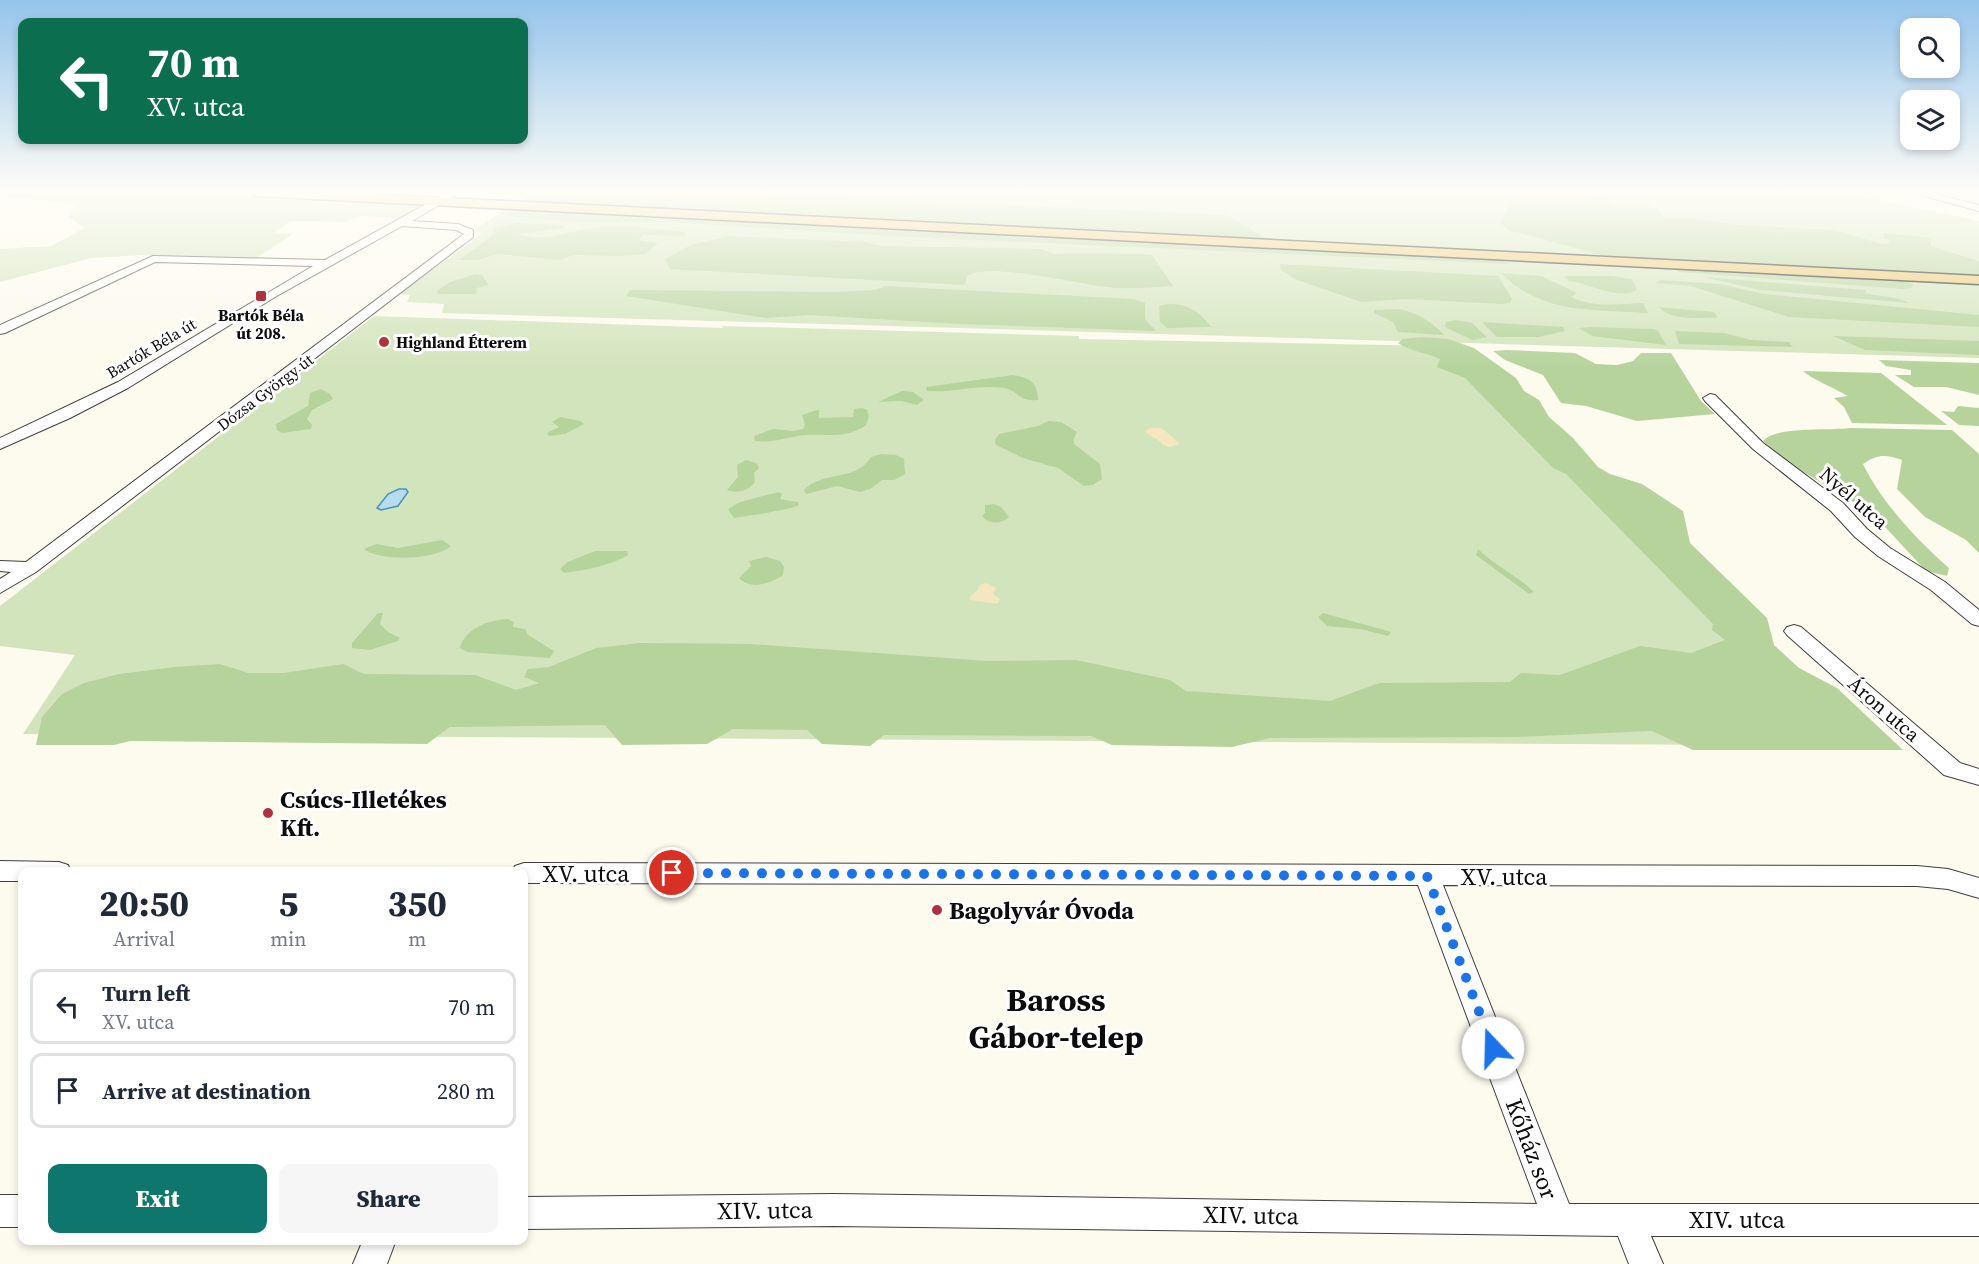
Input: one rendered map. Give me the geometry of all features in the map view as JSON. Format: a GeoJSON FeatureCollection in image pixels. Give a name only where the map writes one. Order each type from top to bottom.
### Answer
{"type":"FeatureCollection","features":[{"type":"Feature","properties":{"kind":"main road"},"geometry":{"type":"LineString","coordinates":[[1416,251],[1979,280]]}},
{"type":"Feature","properties":{"kind":"street","name":"Bartók Béla út"},"geometry":{"type":"LineString","coordinates":[[0,444],[65,416],[123,385],[349,251]]}},
{"type":"Feature","properties":{"kind":"street","name":"Dózsa György út"},"geometry":{"type":"LineString","coordinates":[[0,587],[30,568],[448,251]]}},
{"type":"Feature","properties":{"kind":"street"},"geometry":{"type":"LineString","coordinates":[[0,330],[153,259],[326,263]]}},
{"type":"Feature","properties":{"kind":"street","name":"Nyél utca"},"geometry":{"type":"LineString","coordinates":[[1710,398],[1758,446],[1837,507],[1877,546],[1938,586],[1979,620]]}},
{"type":"Feature","properties":{"kind":"street"},"geometry":{"type":"LineString","coordinates":[[0,566],[30,568]]}},
{"type":"Feature","properties":{"kind":"street","name":"Áron utca"},"geometry":{"type":"LineString","coordinates":[[1794,631],[1952,769],[1979,777]]}},
{"type":"Feature","properties":{"kind":"street"},"geometry":{"type":"LineString","coordinates":[[0,871],[18,871]]}},
{"type":"Feature","properties":{"kind":"street","name":"Kőház sor"},"geometry":{"type":"LineString","coordinates":[[1427,876],[1559,1220]]}},
{"type":"Feature","properties":{"kind":"street","name":"XV. utca"},"geometry":{"type":"LineString","coordinates":[[528,878],[1917,876],[1948,879],[1979,888]]}},
{"type":"Feature","properties":{"kind":"street","name":"XIV. utca"},"geometry":{"type":"LineString","coordinates":[[528,1213],[834,1210],[1559,1220],[1979,1220]]}},
{"type":"Feature","properties":{"kind":"street"},"geometry":{"type":"LineString","coordinates":[[0,1211],[18,1211]]}},
{"type":"Feature","properties":{"kind":"street"},"geometry":{"type":"LineString","coordinates":[[1627,1219],[1646,1264]]}},
{"type":"Feature","properties":{"kind":"street"},"geometry":{"type":"LineString","coordinates":[[370,1264],[378,1245]]}},
{"type":"Feature","properties":{"kind":"green space"},"geometry":{"type":"Polygon","coordinates":[[[0,251],[267,251],[253,260],[141,255],[91,258],[0,282],[0,251]]]}},
{"type":"Feature","properties":{"kind":"green space"},"geometry":{"type":"Polygon","coordinates":[[[459,251],[1325,251],[1979,285],[1979,358],[442,313],[444,304],[407,302],[410,295],[399,294],[459,251]]]}},
{"type":"Feature","properties":{"kind":"green space"},"geometry":{"type":"Polygon","coordinates":[[[472,251],[649,251],[645,254],[620,256],[573,255],[560,260],[497,254],[477,260],[459,260],[472,251]]]}},
{"type":"Feature","properties":{"kind":"green space"},"geometry":{"type":"Polygon","coordinates":[[[680,251],[1047,251],[1055,254],[1144,254],[1152,255],[1173,286],[1117,288],[996,271],[979,272],[967,276],[965,285],[670,269],[665,259],[680,251]]]}},
{"type":"Feature","properties":{"kind":"green space"},"geometry":{"type":"Polygon","coordinates":[[[1221,251],[1342,251],[1498,259],[1510,264],[1221,251]]]}},
{"type":"Feature","properties":{"kind":"green space"},"geometry":{"type":"Polygon","coordinates":[[[1478,251],[1936,251],[1979,275],[1478,251]]]}},
{"type":"Feature","properties":{"kind":"green space"},"geometry":{"type":"Polygon","coordinates":[[[1587,251],[1947,251],[1979,261],[1979,277],[1602,255],[1587,251]]]}},
{"type":"Feature","properties":{"kind":"green space"},"geometry":{"type":"Polygon","coordinates":[[[1947,251],[1979,251],[1979,261],[1947,251]]]}},
{"type":"Feature","properties":{"kind":"green space"},"geometry":{"type":"Polygon","coordinates":[[[1280,264],[1498,276],[1512,299],[1510,303],[1503,304],[1405,299],[1361,302],[1295,279],[1281,270],[1280,264]]]}},
{"type":"Feature","properties":{"kind":"green space"},"geometry":{"type":"Polygon","coordinates":[[[1675,268],[1907,281],[1913,284],[1912,288],[1903,289],[1679,272],[1675,268]]]}},
{"type":"Feature","properties":{"kind":"green space"},"geometry":{"type":"Polygon","coordinates":[[[1501,273],[1541,276],[1577,293],[1571,297],[1588,303],[1643,303],[1648,313],[1589,310],[1551,303],[1517,287],[1501,273]]]}},
{"type":"Feature","properties":{"kind":"green space"},"geometry":{"type":"Polygon","coordinates":[[[476,274],[482,275],[489,285],[477,288],[476,294],[437,294],[438,290],[450,282],[476,274]]]}},
{"type":"Feature","properties":{"kind":"green space"},"geometry":{"type":"Polygon","coordinates":[[[1564,276],[1612,276],[1632,279],[1637,290],[1621,294],[1612,293],[1569,281],[1564,276]]]}},
{"type":"Feature","properties":{"kind":"green space"},"geometry":{"type":"Polygon","coordinates":[[[1703,277],[1866,290],[1866,293],[1909,303],[1761,290],[1703,277]]]}},
{"type":"Feature","properties":{"kind":"green space"},"geometry":{"type":"Polygon","coordinates":[[[1661,280],[1720,284],[1764,294],[1979,315],[1979,327],[1789,317],[1691,286],[1655,283],[1661,280]]]}},
{"type":"Feature","properties":{"kind":"green space"},"geometry":{"type":"Polygon","coordinates":[[[885,286],[1133,299],[1145,303],[1145,319],[1156,331],[960,324],[810,315],[765,318],[626,296],[630,290],[833,292],[875,290],[885,286]]]}},
{"type":"Feature","properties":{"kind":"green space"},"geometry":{"type":"Polygon","coordinates":[[[1181,305],[1192,310],[1211,327],[1167,328],[1160,322],[1159,306],[1181,305]]]}},
{"type":"Feature","properties":{"kind":"green space"},"geometry":{"type":"Polygon","coordinates":[[[1659,307],[1714,312],[1718,318],[1679,317],[1659,307]]]}},
{"type":"Feature","properties":{"kind":"green space"},"geometry":{"type":"Polygon","coordinates":[[[1399,309],[1423,318],[1444,335],[1398,332],[1393,322],[1374,313],[1374,310],[1399,309]]]}},
{"type":"Feature","properties":{"kind":"green space"},"geometry":{"type":"Polygon","coordinates":[[[374,316],[723,328],[722,326],[1079,336],[1079,339],[1438,346],[1881,746],[23,734],[75,655],[0,646],[0,606],[374,316]]]}},
{"type":"Feature","properties":{"kind":"green space"},"geometry":{"type":"Polygon","coordinates":[[[1456,320],[1472,323],[1487,337],[1472,340],[1445,327],[1446,322],[1456,320]]]}},
{"type":"Feature","properties":{"kind":"green space"},"geometry":{"type":"Polygon","coordinates":[[[1482,322],[1563,327],[1565,331],[1538,337],[1497,337],[1482,322]]]}},
{"type":"Feature","properties":{"kind":"green space"},"geometry":{"type":"Polygon","coordinates":[[[1579,328],[1654,329],[1658,331],[1666,345],[1592,336],[1579,328]]]}},
{"type":"Feature","properties":{"kind":"green space"},"geometry":{"type":"Polygon","coordinates":[[[1675,331],[1724,333],[1751,340],[1789,342],[1793,347],[1679,344],[1675,331]]]}},
{"type":"Feature","properties":{"kind":"green space"},"geometry":{"type":"Polygon","coordinates":[[[1833,336],[1979,341],[1979,355],[1865,350],[1833,336]]]}},
{"type":"Feature","properties":{"kind":"green space"},"geometry":{"type":"Polygon","coordinates":[[[1422,337],[1448,339],[1474,348],[1516,378],[1524,391],[1539,400],[1549,417],[1573,438],[1598,467],[1610,474],[1642,484],[1683,511],[1690,543],[1767,618],[1774,645],[1799,668],[1837,688],[1903,750],[1693,750],[1652,731],[1516,737],[1270,738],[1232,747],[1112,745],[1091,736],[884,735],[870,746],[822,744],[807,730],[733,729],[707,744],[622,745],[605,725],[450,727],[427,744],[130,741],[114,745],[36,745],[42,717],[62,694],[84,683],[119,674],[220,664],[248,673],[284,673],[343,664],[364,674],[475,675],[516,690],[539,683],[524,677],[528,669],[549,667],[596,648],[640,643],[751,644],[988,661],[1076,660],[1170,680],[1186,691],[1330,701],[1379,683],[1510,682],[1521,673],[1560,675],[1640,646],[1691,653],[1725,640],[1712,630],[1713,624],[1566,474],[1553,468],[1465,378],[1437,367],[1440,359],[1398,343],[1403,339],[1422,337]]]}},
{"type":"Feature","properties":{"kind":"green space"},"geometry":{"type":"Polygon","coordinates":[[[1493,351],[1575,353],[1596,364],[1617,365],[1633,361],[1641,353],[1671,353],[1701,401],[1715,414],[1637,421],[1586,406],[1561,403],[1543,375],[1505,360],[1493,351]]]}},
{"type":"Feature","properties":{"kind":"green space"},"geometry":{"type":"Polygon","coordinates":[[[1879,360],[1979,363],[1979,395],[1946,387],[1914,387],[1895,375],[1911,375],[1911,370],[1886,366],[1879,360]]]}},
{"type":"Feature","properties":{"kind":"green space"},"geometry":{"type":"Polygon","coordinates":[[[1803,371],[1881,373],[1947,425],[1852,423],[1844,407],[1834,398],[1848,396],[1803,371]]]}},
{"type":"Feature","properties":{"kind":"green space"},"geometry":{"type":"Polygon","coordinates":[[[1013,375],[1032,382],[1038,394],[1038,400],[1023,398],[1004,388],[927,391],[926,387],[1013,375]]]}},
{"type":"Feature","properties":{"kind":"green space"},"geometry":{"type":"Polygon","coordinates":[[[321,389],[330,394],[333,399],[312,410],[307,419],[312,425],[311,429],[282,433],[277,430],[276,424],[308,406],[310,393],[321,389]]]}},
{"type":"Feature","properties":{"kind":"green space"},"geometry":{"type":"Polygon","coordinates":[[[902,391],[913,392],[924,400],[917,405],[901,401],[878,402],[902,391]]]}},
{"type":"Feature","properties":{"kind":"green space"},"geometry":{"type":"Polygon","coordinates":[[[1958,406],[1979,408],[1979,426],[1959,425],[1941,411],[1954,412],[1958,406]]]}},
{"type":"Feature","properties":{"kind":"green space"},"geometry":{"type":"Polygon","coordinates":[[[854,409],[867,410],[869,417],[866,425],[849,433],[755,441],[754,436],[773,429],[794,431],[803,429],[805,425],[802,415],[817,410],[819,410],[819,418],[853,417],[854,409]]]}},
{"type":"Feature","properties":{"kind":"green space"},"geometry":{"type":"Polygon","coordinates":[[[560,417],[584,424],[565,434],[549,436],[547,433],[559,427],[552,422],[560,417]]]}},
{"type":"Feature","properties":{"kind":"green space"},"geometry":{"type":"Polygon","coordinates":[[[1048,421],[1061,422],[1077,432],[1074,444],[1100,464],[1102,479],[1093,485],[1084,486],[1058,468],[1023,458],[996,445],[995,440],[999,434],[1038,426],[1048,421]]]}},
{"type":"Feature","properties":{"kind":"green space"},"geometry":{"type":"Polygon","coordinates":[[[1850,428],[1952,430],[1979,454],[1979,553],[1966,540],[1925,517],[1897,489],[1902,460],[1882,456],[1863,464],[1890,507],[1949,568],[1947,576],[1926,571],[1873,514],[1782,459],[1763,441],[1770,436],[1790,431],[1850,428]]]}},
{"type":"Feature","properties":{"kind":"green space"},"geometry":{"type":"Polygon","coordinates":[[[881,454],[896,455],[904,459],[905,474],[894,480],[882,480],[870,489],[860,492],[837,486],[806,494],[804,490],[820,480],[857,470],[871,457],[881,454]]]}},
{"type":"Feature","properties":{"kind":"green space"},"geometry":{"type":"Polygon","coordinates":[[[746,460],[756,463],[759,468],[754,473],[755,482],[742,491],[727,490],[738,477],[737,465],[746,460]]]}},
{"type":"Feature","properties":{"kind":"green space"},"geometry":{"type":"Polygon","coordinates":[[[779,492],[782,494],[780,499],[798,502],[799,505],[779,511],[734,518],[728,509],[740,502],[779,492]]]}},
{"type":"Feature","properties":{"kind":"green space"},"geometry":{"type":"Polygon","coordinates":[[[994,504],[1001,507],[1009,517],[996,522],[985,519],[982,516],[985,513],[985,505],[994,504]]]}},
{"type":"Feature","properties":{"kind":"green space"},"geometry":{"type":"Polygon","coordinates":[[[442,540],[451,546],[444,551],[421,557],[382,556],[364,549],[376,544],[398,548],[442,540]]]}},
{"type":"Feature","properties":{"kind":"green space"},"geometry":{"type":"Polygon","coordinates":[[[1478,549],[1534,592],[1529,594],[1476,555],[1478,549]]]}},
{"type":"Feature","properties":{"kind":"green space"},"geometry":{"type":"Polygon","coordinates":[[[595,551],[627,551],[628,555],[589,569],[564,573],[560,569],[568,562],[595,551]]]}},
{"type":"Feature","properties":{"kind":"green space"},"geometry":{"type":"Polygon","coordinates":[[[766,557],[780,561],[784,567],[783,575],[773,581],[755,585],[739,578],[751,566],[749,561],[766,557]]]}},
{"type":"Feature","properties":{"kind":"green space"},"geometry":{"type":"Polygon","coordinates":[[[378,613],[383,613],[380,624],[388,632],[400,638],[398,641],[370,650],[352,648],[352,643],[378,613]]]}},
{"type":"Feature","properties":{"kind":"green space"},"geometry":{"type":"Polygon","coordinates":[[[1323,613],[1391,632],[1388,636],[1360,629],[1327,626],[1318,617],[1323,613]]]}},
{"type":"Feature","properties":{"kind":"green space"},"geometry":{"type":"Polygon","coordinates":[[[508,619],[514,622],[513,627],[525,629],[528,635],[554,651],[550,658],[467,652],[460,648],[472,630],[486,623],[508,619]]]}},
{"type":"Feature","properties":{"kind":"sand"},"geometry":{"type":"Polygon","coordinates":[[[1150,428],[1162,428],[1180,444],[1170,447],[1163,445],[1145,431],[1150,428]]]}},
{"type":"Feature","properties":{"kind":"sand"},"geometry":{"type":"Polygon","coordinates":[[[986,583],[996,588],[993,594],[1000,599],[998,604],[970,600],[979,585],[986,583]]]}},
{"type":"Feature","properties":{"kind":"water"},"geometry":{"type":"Polygon","coordinates":[[[399,489],[406,489],[408,492],[398,506],[381,510],[377,508],[388,494],[399,489]]]}},
{"type":"Feature","properties":{"kind":"place","name":"Bartók Béla út 208."},"geometry":{"type":"Point","coordinates":[261,296]}},
{"type":"Feature","properties":{"kind":"place","name":"Highland Étterem"},"geometry":{"type":"Point","coordinates":[384,342]}},
{"type":"Feature","properties":{"kind":"place","name":"Csúcs-Illetékes Kft."},"geometry":{"type":"Point","coordinates":[268,813]}},
{"type":"Feature","properties":{"kind":"place","name":"Bagolyvár Óvoda"},"geometry":{"type":"Point","coordinates":[937,910]}},
{"type":"Feature","properties":{"kind":"district","name":"Baross Gábor-telep"},"geometry":{"type":"Point","coordinates":[1056,1018]}},
{"type":"Feature","properties":{"kind":"route"},"geometry":{"type":"LineString","coordinates":[[672,873],[1427,876],[1493,1048]]}}]}
